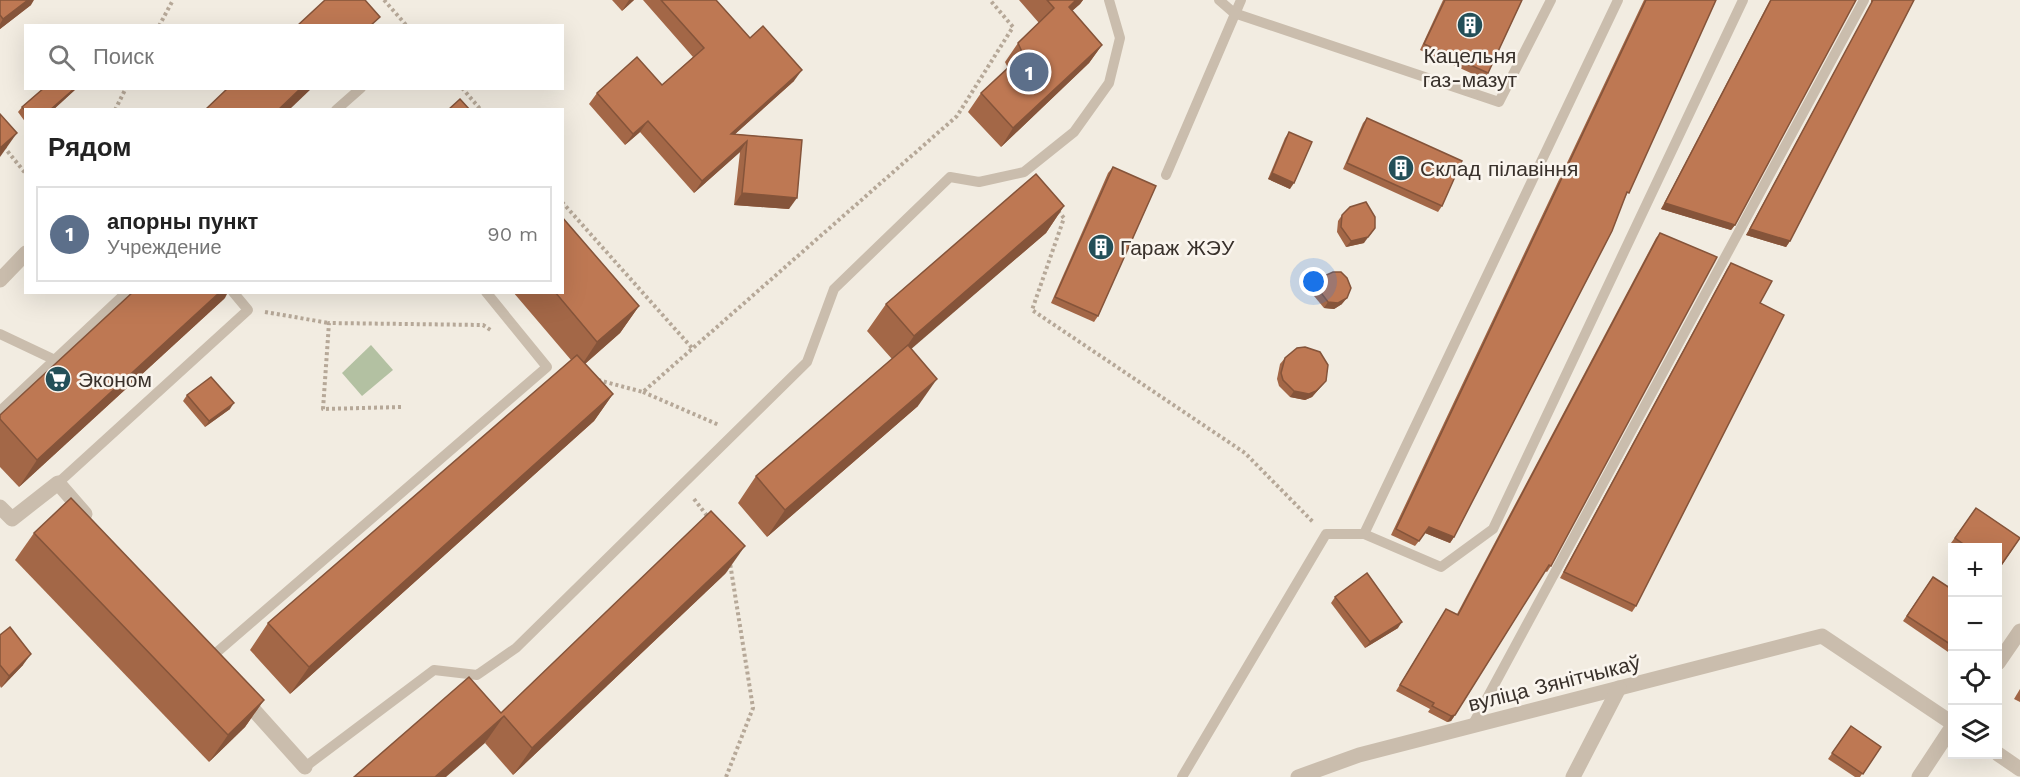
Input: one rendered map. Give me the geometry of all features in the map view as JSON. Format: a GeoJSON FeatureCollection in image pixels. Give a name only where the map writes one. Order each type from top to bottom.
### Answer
{"type":"FeatureCollection","features":[{"type":"Feature","properties":{"kind":"street"},"geometry":{"type":"LineString","coordinates":[[0,280],[24,255]]}},
{"type":"Feature","properties":{"kind":"street"},"geometry":{"type":"LineString","coordinates":[[0,507],[12,519],[58,483],[96,527]]}},
{"type":"Feature","properties":{"kind":"street"},"geometry":{"type":"LineString","coordinates":[[2002,657],[2020,631]]}},
{"type":"Feature","properties":{"kind":"street","name":"вуліца Зянітчыкаў"},"geometry":{"type":"LineString","coordinates":[[1298,777],[1359,755],[1822,636],[1948,722]]}},
{"type":"Feature","properties":{"kind":"street"},"geometry":{"type":"LineString","coordinates":[[231,684],[305,767]]}},
{"type":"Feature","properties":{"kind":"street"},"geometry":{"type":"LineString","coordinates":[[1573,777],[1619,688]]}},
{"type":"Feature","properties":{"kind":"street"},"geometry":{"type":"LineString","coordinates":[[1919,777],[1948,733]]}},
{"type":"Feature","properties":{"kind":"street"},"geometry":{"type":"LineString","coordinates":[[2002,757],[2020,769]]}},
{"type":"Feature","properties":{"kind":"lane"},"geometry":{"type":"LineString","coordinates":[[305,767],[434,670],[477,675],[516,648],[807,362],[834,290],[950,177],[979,182],[1024,172],[1074,132],[1109,83],[1120,38],[1109,0]]}},
{"type":"Feature","properties":{"kind":"lane"},"geometry":{"type":"LineString","coordinates":[[1219,0],[1234,14],[1498,102],[1551,0]]}},
{"type":"Feature","properties":{"kind":"lane"},"geometry":{"type":"LineString","coordinates":[[1166,175],[1241,0]]}},
{"type":"Feature","properties":{"kind":"lane"},"geometry":{"type":"LineString","coordinates":[[1364,534],[1618,0]]}},
{"type":"Feature","properties":{"kind":"lane"},"geometry":{"type":"LineString","coordinates":[[1182,777],[1326,534],[1364,534],[1441,567],[1493,529],[1743,0]]}},
{"type":"Feature","properties":{"kind":"lane"},"geometry":{"type":"LineString","coordinates":[[1472,726],[1864,0]]}},
{"type":"Feature","properties":{"kind":"lane"},"geometry":{"type":"LineString","coordinates":[[338,108],[359,90]]}},
{"type":"Feature","properties":{"kind":"lane"},"geometry":{"type":"LineString","coordinates":[[0,411],[125,294]]}},
{"type":"Feature","properties":{"kind":"lane"},"geometry":{"type":"LineString","coordinates":[[58,483],[248,310],[235,294]]}},
{"type":"Feature","properties":{"kind":"lane"},"geometry":{"type":"LineString","coordinates":[[209,659],[547,367],[488,294]]}},
{"type":"Feature","properties":{"kind":"lane"},"geometry":{"type":"LineString","coordinates":[[0,334],[55,360]]}},
{"type":"Feature","properties":{"kind":"path"},"geometry":{"type":"LineString","coordinates":[[160,24],[173,0]]}},
{"type":"Feature","properties":{"kind":"path"},"geometry":{"type":"LineString","coordinates":[[384,0],[405,24]]}},
{"type":"Feature","properties":{"kind":"path"},"geometry":{"type":"LineString","coordinates":[[642,392],[957,116],[1013,27],[990,0]]}},
{"type":"Feature","properties":{"kind":"path"},"geometry":{"type":"LineString","coordinates":[[116,108],[125,90]]}},
{"type":"Feature","properties":{"kind":"path"},"geometry":{"type":"LineString","coordinates":[[464,90],[479,108]]}},
{"type":"Feature","properties":{"kind":"path"},"geometry":{"type":"LineString","coordinates":[[0,142],[24,172]]}},
{"type":"Feature","properties":{"kind":"path"},"geometry":{"type":"LineString","coordinates":[[1050,203],[1064,218],[1032,310],[1245,453],[1326,534]]}},
{"type":"Feature","properties":{"kind":"path"},"geometry":{"type":"LineString","coordinates":[[564,204],[692,348]]}},
{"type":"Feature","properties":{"kind":"path"},"geometry":{"type":"LineString","coordinates":[[248,310],[329,323],[483,325],[502,337]]}},
{"type":"Feature","properties":{"kind":"path"},"geometry":{"type":"LineString","coordinates":[[329,323],[323,409],[402,407]]}},
{"type":"Feature","properties":{"kind":"path"},"geometry":{"type":"LineString","coordinates":[[590,378],[642,392],[735,432]]}},
{"type":"Feature","properties":{"kind":"path"},"geometry":{"type":"LineString","coordinates":[[682,484],[714,524]]}},
{"type":"Feature","properties":{"kind":"path"},"geometry":{"type":"LineString","coordinates":[[726,777],[753,708],[728,551]]}},
{"type":"Feature","properties":{"kind":"green space"},"geometry":{"type":"Polygon","coordinates":[[[371,345],[393,370],[362,396],[342,373],[371,345]]]}},
{"type":"Feature","properties":{"kind":"building"},"geometry":{"type":"Polygon","coordinates":[[[0,0],[28,0],[3,19],[0,15],[0,0]]]}},
{"type":"Feature","properties":{"kind":"building"},"geometry":{"type":"Polygon","coordinates":[[[325,0],[365,0],[380,17],[372,24],[299,24],[325,0]]]}},
{"type":"Feature","properties":{"kind":"building"},"geometry":{"type":"Polygon","coordinates":[[[661,0],[716,0],[750,38],[763,26],[802,70],[731,134],[802,140],[797,198],[742,193],[747,141],[702,181],[648,121],[633,134],[597,93],[637,57],[662,85],[704,48],[661,0]]]}},
{"type":"Feature","properties":{"kind":"building"},"geometry":{"type":"Polygon","coordinates":[[[1047,0],[1076,0],[1069,7],[1102,45],[1013,128],[981,93],[1023,54],[1018,43],[1054,8],[1047,0]]]}},
{"type":"Feature","properties":{"kind":"building","name":"Кацельня газ-мазут"},"geometry":{"type":"Polygon","coordinates":[[[1445,0],[1522,0],[1488,73],[1424,44],[1445,0]]]}},
{"type":"Feature","properties":{"kind":"building"},"geometry":{"type":"Polygon","coordinates":[[[1646,0],[1716,0],[1629,193],[1627,192],[1612,231],[1454,537],[1429,527],[1419,541],[1396,529],[1646,0]]]}},
{"type":"Feature","properties":{"kind":"building"},"geometry":{"type":"Polygon","coordinates":[[[1771,0],[1856,0],[1735,225],[1665,203],[1771,0]]]}},
{"type":"Feature","properties":{"kind":"building"},"geometry":{"type":"Polygon","coordinates":[[[1873,0],[1914,0],[1790,241],[1750,229],[1873,0]]]}},
{"type":"Feature","properties":{"kind":"building"},"geometry":{"type":"Polygon","coordinates":[[[42,90],[73,90],[52,108],[24,109],[22,107],[42,90]]]}},
{"type":"Feature","properties":{"kind":"building"},"geometry":{"type":"Polygon","coordinates":[[[226,90],[299,90],[280,108],[207,108],[226,90]]]}},
{"type":"Feature","properties":{"kind":"building"},"geometry":{"type":"Polygon","coordinates":[[[460,99],[468,108],[450,108],[460,99]]]}},
{"type":"Feature","properties":{"kind":"building"},"geometry":{"type":"Polygon","coordinates":[[[0,114],[17,133],[0,148],[0,114]]]}},
{"type":"Feature","properties":{"kind":"building","name":"Склад пілавіння"},"geometry":{"type":"Polygon","coordinates":[[[1367,118],[1462,161],[1442,206],[1347,163],[1367,118]]]}},
{"type":"Feature","properties":{"kind":"building"},"geometry":{"type":"Polygon","coordinates":[[[1289,132],[1312,142],[1294,183],[1272,173],[1289,132]]]}},
{"type":"Feature","properties":{"kind":"building","name":"Гараж ЖЭУ"},"geometry":{"type":"Polygon","coordinates":[[[1113,167],[1156,186],[1098,316],[1055,297],[1113,167]]]}},
{"type":"Feature","properties":{"kind":"building"},"geometry":{"type":"Polygon","coordinates":[[[1036,174],[1064,206],[914,336],[886,304],[1036,174]]]}},
{"type":"Feature","properties":{"kind":"building"},"geometry":{"type":"Polygon","coordinates":[[[1366,202],[1375,217],[1375,228],[1368,237],[1351,241],[1341,227],[1342,215],[1350,207],[1366,202]]]}},
{"type":"Feature","properties":{"kind":"building"},"geometry":{"type":"Polygon","coordinates":[[[564,219],[639,306],[597,342],[557,294],[564,294],[564,219]]]}},
{"type":"Feature","properties":{"kind":"building"},"geometry":{"type":"Polygon","coordinates":[[[1660,233],[1717,257],[1551,566],[1549,565],[1455,715],[1451,716],[1432,706],[1434,703],[1400,685],[1446,609],[1458,615],[1660,233]]]}},
{"type":"Feature","properties":{"kind":"building"},"geometry":{"type":"Polygon","coordinates":[[[1731,263],[1772,281],[1760,303],[1784,315],[1636,606],[1564,572],[1731,263]]]}},
{"type":"Feature","properties":{"kind":"building"},"geometry":{"type":"Polygon","coordinates":[[[1333,272],[1341,272],[1347,278],[1351,288],[1347,298],[1338,303],[1328,302],[1319,290],[1324,276],[1333,272]]]}},
{"type":"Feature","properties":{"kind":"building"},"geometry":{"type":"Polygon","coordinates":[[[131,294],[218,294],[37,460],[0,419],[0,415],[131,294]]]}},
{"type":"Feature","properties":{"kind":"building"},"geometry":{"type":"Polygon","coordinates":[[[908,345],[937,379],[785,510],[756,476],[908,345]]]}},
{"type":"Feature","properties":{"kind":"building"},"geometry":{"type":"Polygon","coordinates":[[[1305,347],[1320,352],[1328,365],[1326,381],[1316,391],[1309,394],[1294,391],[1283,380],[1281,373],[1285,358],[1297,348],[1305,347]]]}},
{"type":"Feature","properties":{"kind":"building"},"geometry":{"type":"Polygon","coordinates":[[[577,355],[613,394],[309,667],[268,623],[577,355]]]}},
{"type":"Feature","properties":{"kind":"building"},"geometry":{"type":"Polygon","coordinates":[[[211,377],[234,403],[209,421],[187,395],[211,377]]]}},
{"type":"Feature","properties":{"kind":"building"},"geometry":{"type":"Polygon","coordinates":[[[71,498],[264,700],[228,735],[34,533],[71,498]]]}},
{"type":"Feature","properties":{"kind":"building"},"geometry":{"type":"Polygon","coordinates":[[[1976,508],[2020,538],[2002,564],[2002,543],[1962,543],[1955,538],[1976,508]]]}},
{"type":"Feature","properties":{"kind":"building"},"geometry":{"type":"Polygon","coordinates":[[[711,511],[745,546],[532,748],[504,716],[435,777],[354,777],[469,677],[501,713],[711,511]]]}},
{"type":"Feature","properties":{"kind":"building"},"geometry":{"type":"Polygon","coordinates":[[[1367,573],[1402,622],[1370,642],[1335,597],[1367,573]]]}},
{"type":"Feature","properties":{"kind":"building"},"geometry":{"type":"Polygon","coordinates":[[[1933,577],[1948,587],[1948,643],[1907,616],[1933,577]]]}},
{"type":"Feature","properties":{"kind":"building"},"geometry":{"type":"Polygon","coordinates":[[[10,627],[31,654],[9,676],[0,665],[0,635],[10,627]]]}},
{"type":"Feature","properties":{"kind":"building"},"geometry":{"type":"Polygon","coordinates":[[[1851,726],[1881,747],[1863,774],[1832,753],[1851,726]]]}},
{"type":"Feature","properties":{"kind":"place","name":"Кацельня газ-мазут"},"geometry":{"type":"Point","coordinates":[1470,25]}},
{"type":"Feature","properties":{"kind":"place","name":"апорны пункт"},"geometry":{"type":"Point","coordinates":[1029,72]}},
{"type":"Feature","properties":{"kind":"place","name":"Склад пілавіння"},"geometry":{"type":"Point","coordinates":[1401,168]}},
{"type":"Feature","properties":{"kind":"place","name":"Гараж ЖЭУ"},"geometry":{"type":"Point","coordinates":[1101,247]}},
{"type":"Feature","properties":{"kind":"place","name":"Эконом"},"geometry":{"type":"Point","coordinates":[58,379]}}]}
